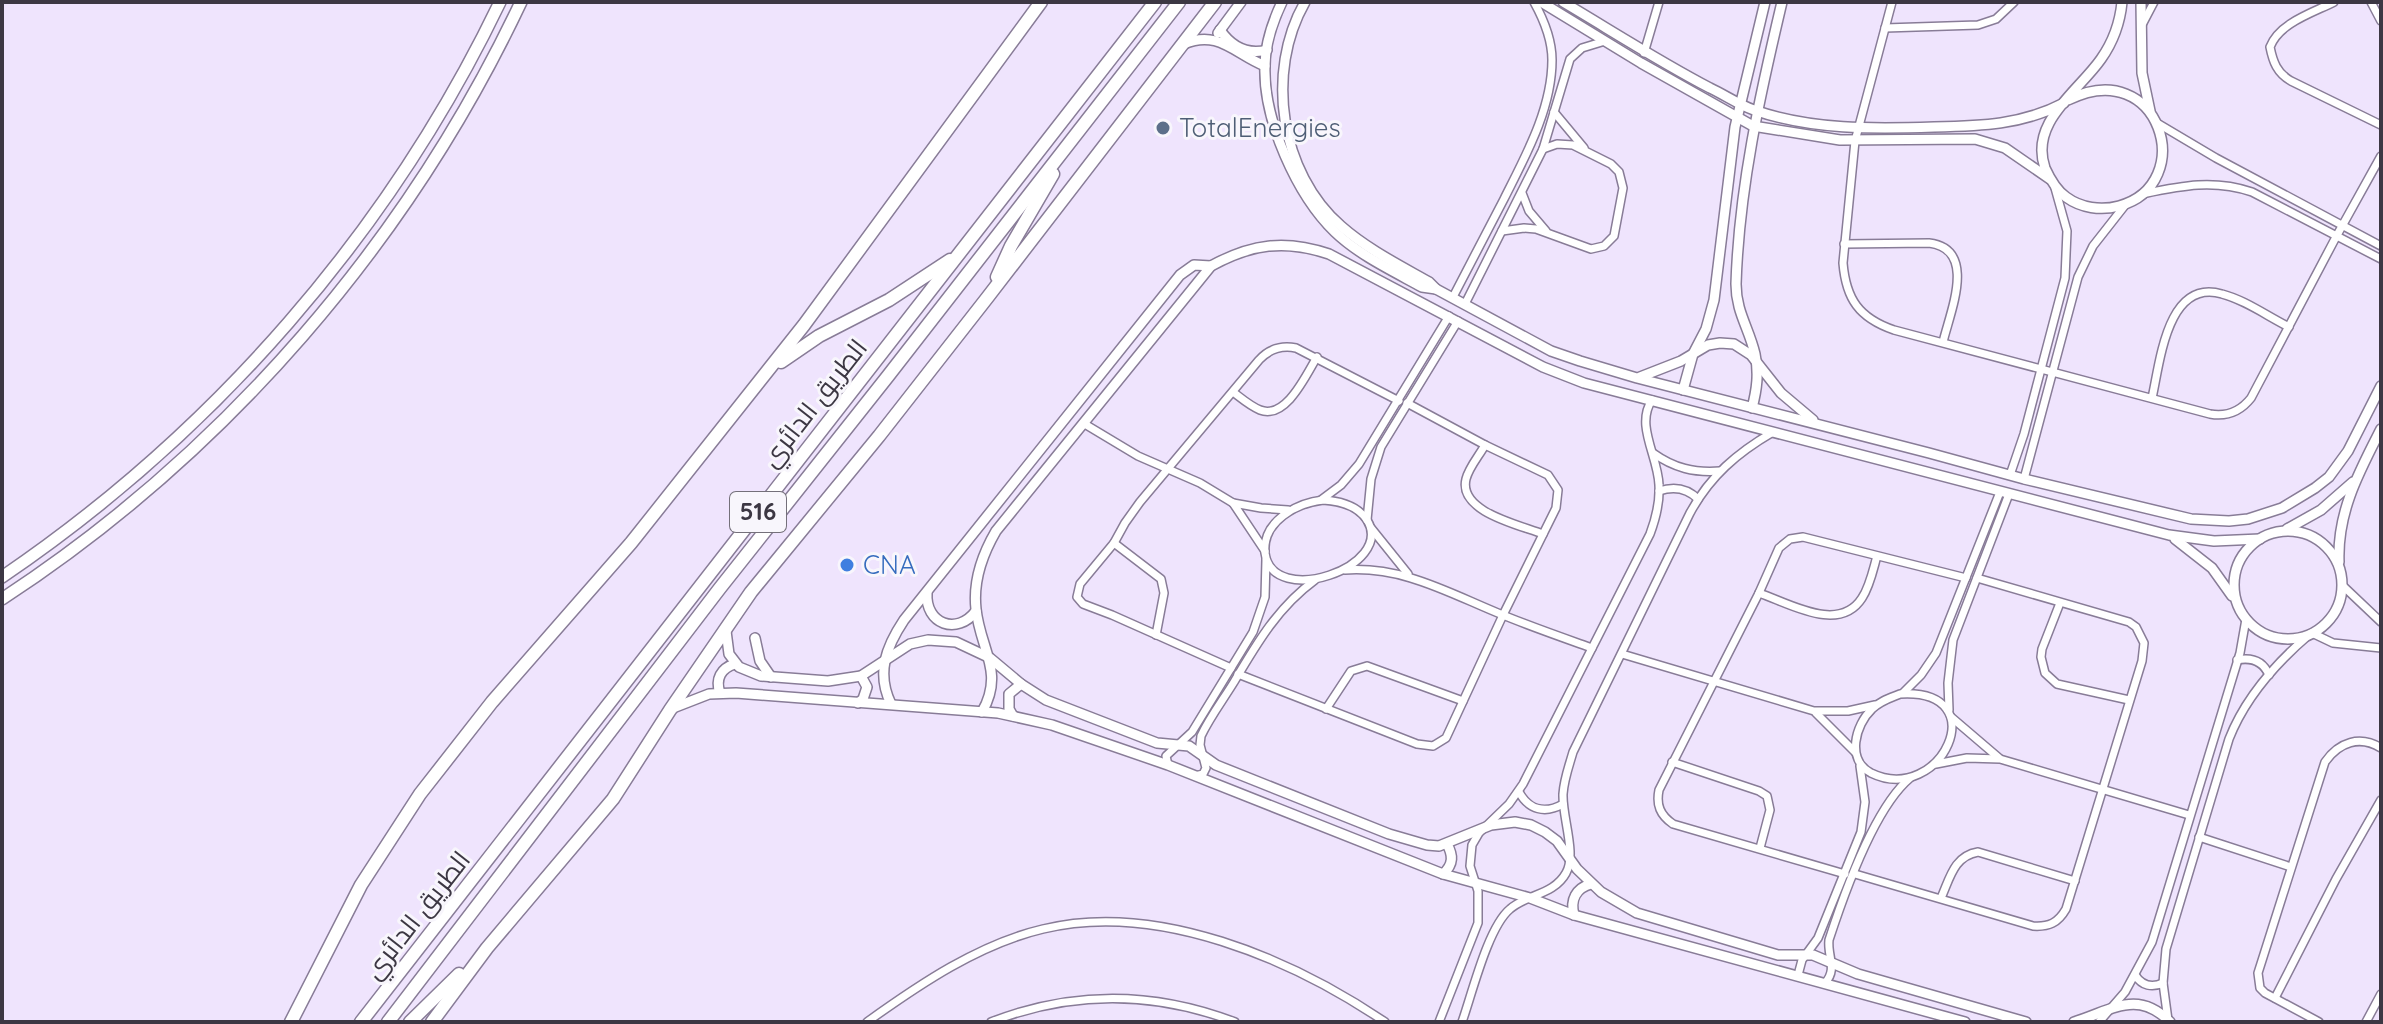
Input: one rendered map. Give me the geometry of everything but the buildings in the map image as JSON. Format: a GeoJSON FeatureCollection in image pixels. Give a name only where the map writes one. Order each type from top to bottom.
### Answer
{"type":"FeatureCollection","features":[{"type":"Feature","properties":{"kind":"highway","name":"الطريق الدائري"},"geometry":{"type":"LineString","coordinates":[[291,1022],[361,885],[420,794],[492,702],[631,543],[766,373],[853,261],[1041,2]]}},
{"type":"Feature","properties":{"kind":"highway","name":"الطريق الدائري"},"geometry":{"type":"LineString","coordinates":[[361,1022],[1155,2]]}},
{"type":"Feature","properties":{"kind":"highway","name":"الطريق الدائري"},"geometry":{"type":"LineString","coordinates":[[388,1022],[720,588],[1179,2]]}},
{"type":"Feature","properties":{"kind":"highway","name":"516"},"geometry":{"type":"LineString","coordinates":[[432,1022],[487,948],[613,799],[751,592],[879,436],[1215,2]]}},
{"type":"Feature","properties":{"kind":"highway","name":"516"},"geometry":{"type":"LineString","coordinates":[[987,298],[1011,246],[1041,197],[1059,158]]}},
{"type":"Feature","properties":{"kind":"highway"},"geometry":{"type":"LineString","coordinates":[[766,373],[805,345],[889,300],[962,251]]}},
{"type":"Feature","properties":{"kind":"highway","name":"516"},"geometry":{"type":"LineString","coordinates":[[410,1022],[487,948]]}},
{"type":"Feature","properties":{"kind":"main road"},"geometry":{"type":"LineString","coordinates":[[2,577],[79,522],[147,464],[223,392],[304,305],[360,237],[404,174],[451,97],[500,2]]}},
{"type":"Feature","properties":{"kind":"main road"},"geometry":{"type":"LineString","coordinates":[[2,599],[95,534],[171,471],[241,404],[299,340],[379,239],[433,161],[487,69],[521,2]]}},
{"type":"Feature","properties":{"kind":"street"},"geometry":{"type":"LineString","coordinates":[[1181,46],[1217,34],[1241,2]]}},
{"type":"Feature","properties":{"kind":"street"},"geometry":{"type":"LineString","coordinates":[[1282,2],[1267,50],[1267,92],[1280,142],[1315,210],[1336,233],[1360,251],[1422,287],[1453,297],[1551,351],[1637,378],[2024,479],[2191,519],[2229,521],[2257,517],[2291,504],[2329,477],[2348,451],[2381,386]]}},
{"type":"Feature","properties":{"kind":"street"},"geometry":{"type":"LineString","coordinates":[[1305,2],[1287,48],[1283,85],[1289,139],[1302,173],[1319,202],[1341,227],[1436,289]]}},
{"type":"Feature","properties":{"kind":"street"},"geometry":{"type":"LineString","coordinates":[[1453,297],[1524,160],[1547,97],[1552,63],[1549,37],[1534,2]]}},
{"type":"Feature","properties":{"kind":"street"},"geometry":{"type":"LineString","coordinates":[[1541,2],[1753,126],[1855,141],[1975,139],[2005,148],[2052,182],[2066,197],[2095,209],[2111,209],[2142,194],[2152,183],[2163,154],[2162,138],[2150,111],[2142,73],[2141,2]]}},
{"type":"Feature","properties":{"kind":"street"},"geometry":{"type":"LineString","coordinates":[[1563,2],[1686,76],[1740,104],[1808,123],[1858,128],[1999,125],[2033,117],[2084,92],[2102,89],[2120,91],[2150,111]]}},
{"type":"Feature","properties":{"kind":"street"},"geometry":{"type":"LineString","coordinates":[[1641,63],[1659,2]]}},
{"type":"Feature","properties":{"kind":"street"},"geometry":{"type":"LineString","coordinates":[[1683,390],[1693,354],[1710,315],[1717,285],[1737,118],[1765,2]]}},
{"type":"Feature","properties":{"kind":"street"},"geometry":{"type":"LineString","coordinates":[[1752,408],[1757,388],[1756,364],[1752,344],[1739,313],[1736,286],[1753,126],[1782,2]]}},
{"type":"Feature","properties":{"kind":"street"},"geometry":{"type":"LineString","coordinates":[[1892,2],[1855,141],[1844,244],[1844,277],[1855,305],[1864,315],[1881,325],[2053,374],[2217,415],[2236,412],[2251,398],[2381,156]]}},
{"type":"Feature","properties":{"kind":"street"},"geometry":{"type":"LineString","coordinates":[[1885,28],[1978,25],[1996,19],[2014,2]]}},
{"type":"Feature","properties":{"kind":"street"},"geometry":{"type":"LineString","coordinates":[[2010,475],[2058,310],[2068,262],[2067,231],[2044,164],[2042,147],[2045,131],[2052,116],[2107,49],[2117,27],[2122,2]]}},
{"type":"Feature","properties":{"kind":"street"},"geometry":{"type":"LineString","coordinates":[[2142,25],[2154,2]]}},
{"type":"Feature","properties":{"kind":"street"},"geometry":{"type":"LineString","coordinates":[[2334,2],[2277,34],[2270,47],[2273,61],[2283,77],[2381,125]]}},
{"type":"Feature","properties":{"kind":"street"},"geometry":{"type":"LineString","coordinates":[[2371,2],[2381,21]]}},
{"type":"Feature","properties":{"kind":"street"},"geometry":{"type":"LineString","coordinates":[[1217,34],[1241,48],[1254,52],[1267,50]]}},
{"type":"Feature","properties":{"kind":"street"},"geometry":{"type":"LineString","coordinates":[[1217,34],[1247,58],[1265,66]]}},
{"type":"Feature","properties":{"kind":"street"},"geometry":{"type":"LineString","coordinates":[[1465,304],[1543,149],[1570,59],[1582,48],[1605,41]]}},
{"type":"Feature","properties":{"kind":"street"},"geometry":{"type":"LineString","coordinates":[[1554,112],[1585,150]]}},
{"type":"Feature","properties":{"kind":"street"},"geometry":{"type":"LineString","coordinates":[[2157,123],[2381,246]]}},
{"type":"Feature","properties":{"kind":"street"},"geometry":{"type":"LineString","coordinates":[[1502,231],[1524,228],[1547,233],[1586,249],[1600,248],[1614,236],[1623,188],[1621,177],[1611,164],[1564,143],[1543,149]]}},
{"type":"Feature","properties":{"kind":"street"},"geometry":{"type":"LineString","coordinates":[[1524,160],[1534,166]]}},
{"type":"Feature","properties":{"kind":"street"},"geometry":{"type":"LineString","coordinates":[[2142,194],[2187,185],[2226,185],[2252,192],[2381,259]]}},
{"type":"Feature","properties":{"kind":"street"},"geometry":{"type":"LineString","coordinates":[[1522,193],[1529,211],[1547,233]]}},
{"type":"Feature","properties":{"kind":"street"},"geometry":{"type":"LineString","coordinates":[[2024,479],[2084,261],[2126,204]]}},
{"type":"Feature","properties":{"kind":"street"},"geometry":{"type":"LineString","coordinates":[[1844,244],[1929,243],[1950,252],[1958,272],[1943,342]]}},
{"type":"Feature","properties":{"kind":"street"},"geometry":{"type":"LineString","coordinates":[[891,704],[884,688],[883,661],[898,630],[927,593],[1180,275],[1194,265],[1211,266],[1253,248],[1279,245],[1304,247],[1341,260],[1556,373],[1584,383],[2169,535],[2214,541],[2260,539],[2283,531],[2321,510],[2355,480]]}},
{"type":"Feature","properties":{"kind":"street"},"geometry":{"type":"LineString","coordinates":[[1476,254],[1486,260]]}},
{"type":"Feature","properties":{"kind":"street"},"geometry":{"type":"LineString","coordinates":[[982,712],[992,686],[990,658],[976,611],[980,567],[986,548],[996,531],[1211,266]]}},
{"type":"Feature","properties":{"kind":"street"},"geometry":{"type":"LineString","coordinates":[[2152,398],[2172,317],[2189,298],[2205,292],[2222,294],[2289,327]]}},
{"type":"Feature","properties":{"kind":"street"},"geometry":{"type":"LineString","coordinates":[[1320,501],[1354,471],[1403,402],[1454,319]]}},
{"type":"Feature","properties":{"kind":"street"},"geometry":{"type":"LineString","coordinates":[[1637,378],[1669,367],[1714,344],[1734,344],[1743,349],[1781,393],[1819,425]]}},
{"type":"Feature","properties":{"kind":"street"},"geometry":{"type":"LineString","coordinates":[[1231,668],[1083,604],[1077,597],[1080,584],[1114,543],[1128,517],[1264,355],[1276,348],[1296,348],[1317,357],[1542,472],[1556,484],[1558,502],[1543,534],[1446,738],[1433,746],[1417,744],[1238,674]]}},
{"type":"Feature","properties":{"kind":"street"},"geometry":{"type":"LineString","coordinates":[[1233,392],[1260,410],[1276,411],[1288,402],[1317,357]]}},
{"type":"Feature","properties":{"kind":"street"},"geometry":{"type":"LineString","coordinates":[[1439,1022],[1478,923],[1477,884],[1470,866],[1475,839],[1519,792],[1650,534],[1659,502],[1657,469],[1644,423],[1652,400]]}},
{"type":"Feature","properties":{"kind":"street"},"geometry":{"type":"LineString","coordinates":[[1342,570],[1366,550],[1370,541],[1371,479],[1377,457],[1403,402]]}},
{"type":"Feature","properties":{"kind":"street"},"geometry":{"type":"LineString","coordinates":[[1083,423],[1138,456],[1200,483],[1233,503],[1288,510],[1309,502],[1346,504],[1359,511],[1388,552],[1410,576]]}},
{"type":"Feature","properties":{"kind":"street"},"geometry":{"type":"LineString","coordinates":[[2169,1021],[2163,983],[2166,949],[2233,729],[2248,702],[2269,675],[2332,615],[2339,601],[2342,585],[2338,546],[2341,524],[2355,480],[2381,429]]}},
{"type":"Feature","properties":{"kind":"street"},"geometry":{"type":"LineString","coordinates":[[1462,1022],[1498,922],[1515,905],[1550,890],[1566,874],[1570,859],[1563,804],[1573,752],[1698,499],[1720,471],[1745,449],[1775,431]]}},
{"type":"Feature","properties":{"kind":"street"},"geometry":{"type":"LineString","coordinates":[[1485,445],[1467,476],[1468,497],[1483,511],[1543,534]]}},
{"type":"Feature","properties":{"kind":"street"},"geometry":{"type":"LineString","coordinates":[[1653,453],[1691,471],[1720,471]]}},
{"type":"Feature","properties":{"kind":"street"},"geometry":{"type":"LineString","coordinates":[[1659,491],[1680,488],[1698,499]]}},
{"type":"Feature","properties":{"kind":"street"},"geometry":{"type":"LineString","coordinates":[[1622,654],[1814,711],[1848,711],[1880,703],[1915,683],[1932,661],[2005,493]]}},
{"type":"Feature","properties":{"kind":"street"},"geometry":{"type":"LineString","coordinates":[[1934,764],[1950,744],[1953,728],[1948,683],[1953,640],[2005,493]]}},
{"type":"Feature","properties":{"kind":"street"},"geometry":{"type":"LineString","coordinates":[[1233,503],[1272,568],[1281,575],[1317,579]]}},
{"type":"Feature","properties":{"kind":"street"},"geometry":{"type":"LineString","coordinates":[[1168,765],[1166,756],[1192,732],[1249,641],[1266,589],[1269,533],[1288,510]]}},
{"type":"Feature","properties":{"kind":"street"},"geometry":{"type":"LineString","coordinates":[[2283,531],[2299,532],[2321,543],[2339,569]]}},
{"type":"Feature","properties":{"kind":"street"},"geometry":{"type":"LineString","coordinates":[[2169,535],[2212,568],[2246,619],[2258,630],[2276,638],[2293,638],[2311,633],[2333,643],[2381,648]]}},
{"type":"Feature","properties":{"kind":"street"},"geometry":{"type":"LineString","coordinates":[[1845,874],[1673,824],[1659,809],[1659,790],[1784,543],[1796,537],[1810,538],[1966,578]]}},
{"type":"Feature","properties":{"kind":"street"},"geometry":{"type":"LineString","coordinates":[[2235,602],[2236,570],[2243,555],[2260,539]]}},
{"type":"Feature","properties":{"kind":"street"},"geometry":{"type":"LineString","coordinates":[[1114,543],[1161,579],[1164,593],[1156,635]]}},
{"type":"Feature","properties":{"kind":"street"},"geometry":{"type":"LineString","coordinates":[[1759,593],[1820,615],[1843,614],[1861,600],[1877,556]]}},
{"type":"Feature","properties":{"kind":"street"},"geometry":{"type":"LineString","coordinates":[[1193,776],[1200,775],[1207,765],[1201,750],[1201,736],[1278,614],[1317,579],[1342,570],[1376,570],[1410,576],[1592,648]]}},
{"type":"Feature","properties":{"kind":"street"},"geometry":{"type":"LineString","coordinates":[[1855,874],[2041,927],[2049,926],[2062,916],[2144,652],[2142,634],[2121,618],[1977,578]]}},
{"type":"Feature","properties":{"kind":"street"},"geometry":{"type":"LineString","coordinates":[[2342,585],[2381,622]]}},
{"type":"Feature","properties":{"kind":"street"},"geometry":{"type":"LineString","coordinates":[[927,593],[927,607],[940,622],[954,625],[967,621],[976,611]]}},
{"type":"Feature","properties":{"kind":"street"},"geometry":{"type":"LineString","coordinates":[[2060,603],[2042,649],[2045,673],[2057,684],[2129,700]]}},
{"type":"Feature","properties":{"kind":"street"},"geometry":{"type":"LineString","coordinates":[[2099,1022],[2125,992],[2152,942],[2244,636],[2246,619]]}},
{"type":"Feature","properties":{"kind":"street"},"geometry":{"type":"LineString","coordinates":[[726,631],[727,648],[735,664],[752,673],[828,681],[861,676],[902,647],[928,640],[956,642],[990,658],[1046,700],[1157,743],[1192,747],[1216,765],[1389,834],[1427,845],[1447,844],[1507,822],[1531,825],[1552,836],[1591,884],[1619,904],[1650,918],[1778,955],[1808,954],[1858,974],[2026,1022]]}},
{"type":"Feature","properties":{"kind":"street"},"geometry":{"type":"LineString","coordinates":[[755,638],[760,661],[771,677]]}},
{"type":"Feature","properties":{"kind":"street"},"geometry":{"type":"LineString","coordinates":[[2237,660],[2254,660],[2262,664],[2269,675]]}},
{"type":"Feature","properties":{"kind":"street"},"geometry":{"type":"LineString","coordinates":[[720,693],[720,675],[735,664]]}},
{"type":"Feature","properties":{"kind":"street"},"geometry":{"type":"LineString","coordinates":[[1326,709],[1351,671],[1367,666],[1463,701]]}},
{"type":"Feature","properties":{"kind":"street"},"geometry":{"type":"LineString","coordinates":[[858,703],[867,687],[861,676]]}},
{"type":"Feature","properties":{"kind":"street"},"geometry":{"type":"LineString","coordinates":[[1013,716],[1007,702],[1014,688],[1021,684]]}},
{"type":"Feature","properties":{"kind":"street"},"geometry":{"type":"LineString","coordinates":[[670,710],[699,697],[720,693],[982,712],[1052,725],[1168,765],[1443,874],[1530,898],[1574,915],[1965,1022]]}},
{"type":"Feature","properties":{"kind":"street"},"geometry":{"type":"LineString","coordinates":[[1900,694],[1932,698],[1942,703],[2000,759]]}},
{"type":"Feature","properties":{"kind":"street"},"geometry":{"type":"LineString","coordinates":[[1856,754],[1859,728],[1880,703]]}},
{"type":"Feature","properties":{"kind":"street"},"geometry":{"type":"LineString","coordinates":[[1798,975],[1800,963],[1818,938],[1858,843],[1863,823],[1864,791],[1856,754],[1814,711]]}},
{"type":"Feature","properties":{"kind":"street"},"geometry":{"type":"LineString","coordinates":[[2319,1022],[2265,993],[2260,988],[2258,973],[2322,770],[2330,755],[2353,741],[2363,741],[2381,748]]}},
{"type":"Feature","properties":{"kind":"street"},"geometry":{"type":"LineString","coordinates":[[1825,983],[1832,975],[1833,965],[1828,950],[1829,940],[1880,815],[1893,794],[1910,778],[1934,764],[1967,758],[2000,759],[2189,815]]}},
{"type":"Feature","properties":{"kind":"street"},"geometry":{"type":"LineString","coordinates":[[1672,762],[1767,796],[1770,810],[1760,848]]}},
{"type":"Feature","properties":{"kind":"street"},"geometry":{"type":"LineString","coordinates":[[1860,764],[1873,774],[1910,778]]}},
{"type":"Feature","properties":{"kind":"street"},"geometry":{"type":"LineString","coordinates":[[1519,792],[1524,801],[1538,809],[1549,810],[1563,804]]}},
{"type":"Feature","properties":{"kind":"street"},"geometry":{"type":"LineString","coordinates":[[2275,998],[2381,800]]}},
{"type":"Feature","properties":{"kind":"street"},"geometry":{"type":"LineString","coordinates":[[2199,837],[2291,867]]}},
{"type":"Feature","properties":{"kind":"street"},"geometry":{"type":"LineString","coordinates":[[1443,874],[1452,858],[1447,844]]}},
{"type":"Feature","properties":{"kind":"street"},"geometry":{"type":"LineString","coordinates":[[1941,898],[1955,865],[1973,852],[1988,853],[2075,881]]}},
{"type":"Feature","properties":{"kind":"street"},"geometry":{"type":"LineString","coordinates":[[1574,915],[1575,895],[1591,884]]}},
{"type":"Feature","properties":{"kind":"street"},"geometry":{"type":"LineString","coordinates":[[867,1022],[934,977],[998,945],[1060,925],[1101,921],[1153,926],[1244,950],[1321,984],[1385,1022]]}},
{"type":"Feature","properties":{"kind":"street"},"geometry":{"type":"LineString","coordinates":[[2135,975],[2145,985],[2163,983]]}},
{"type":"Feature","properties":{"kind":"street"},"geometry":{"type":"LineString","coordinates":[[2366,1022],[2381,994]]}},
{"type":"Feature","properties":{"kind":"street"},"geometry":{"type":"LineString","coordinates":[[991,1022],[1057,1003],[1117,997],[1156,1000],[1235,1022]]}},
{"type":"Feature","properties":{"kind":"street"},"geometry":{"type":"LineString","coordinates":[[2074,1022],[2127,1003],[2141,1003],[2169,1021]]}},
{"type":"Feature","properties":{"kind":"place","name":"TotalEnergies"},"geometry":{"type":"Point","coordinates":[1163,128]}},
{"type":"Feature","properties":{"kind":"place","name":"CNA"},"geometry":{"type":"Point","coordinates":[847,565]}}]}
